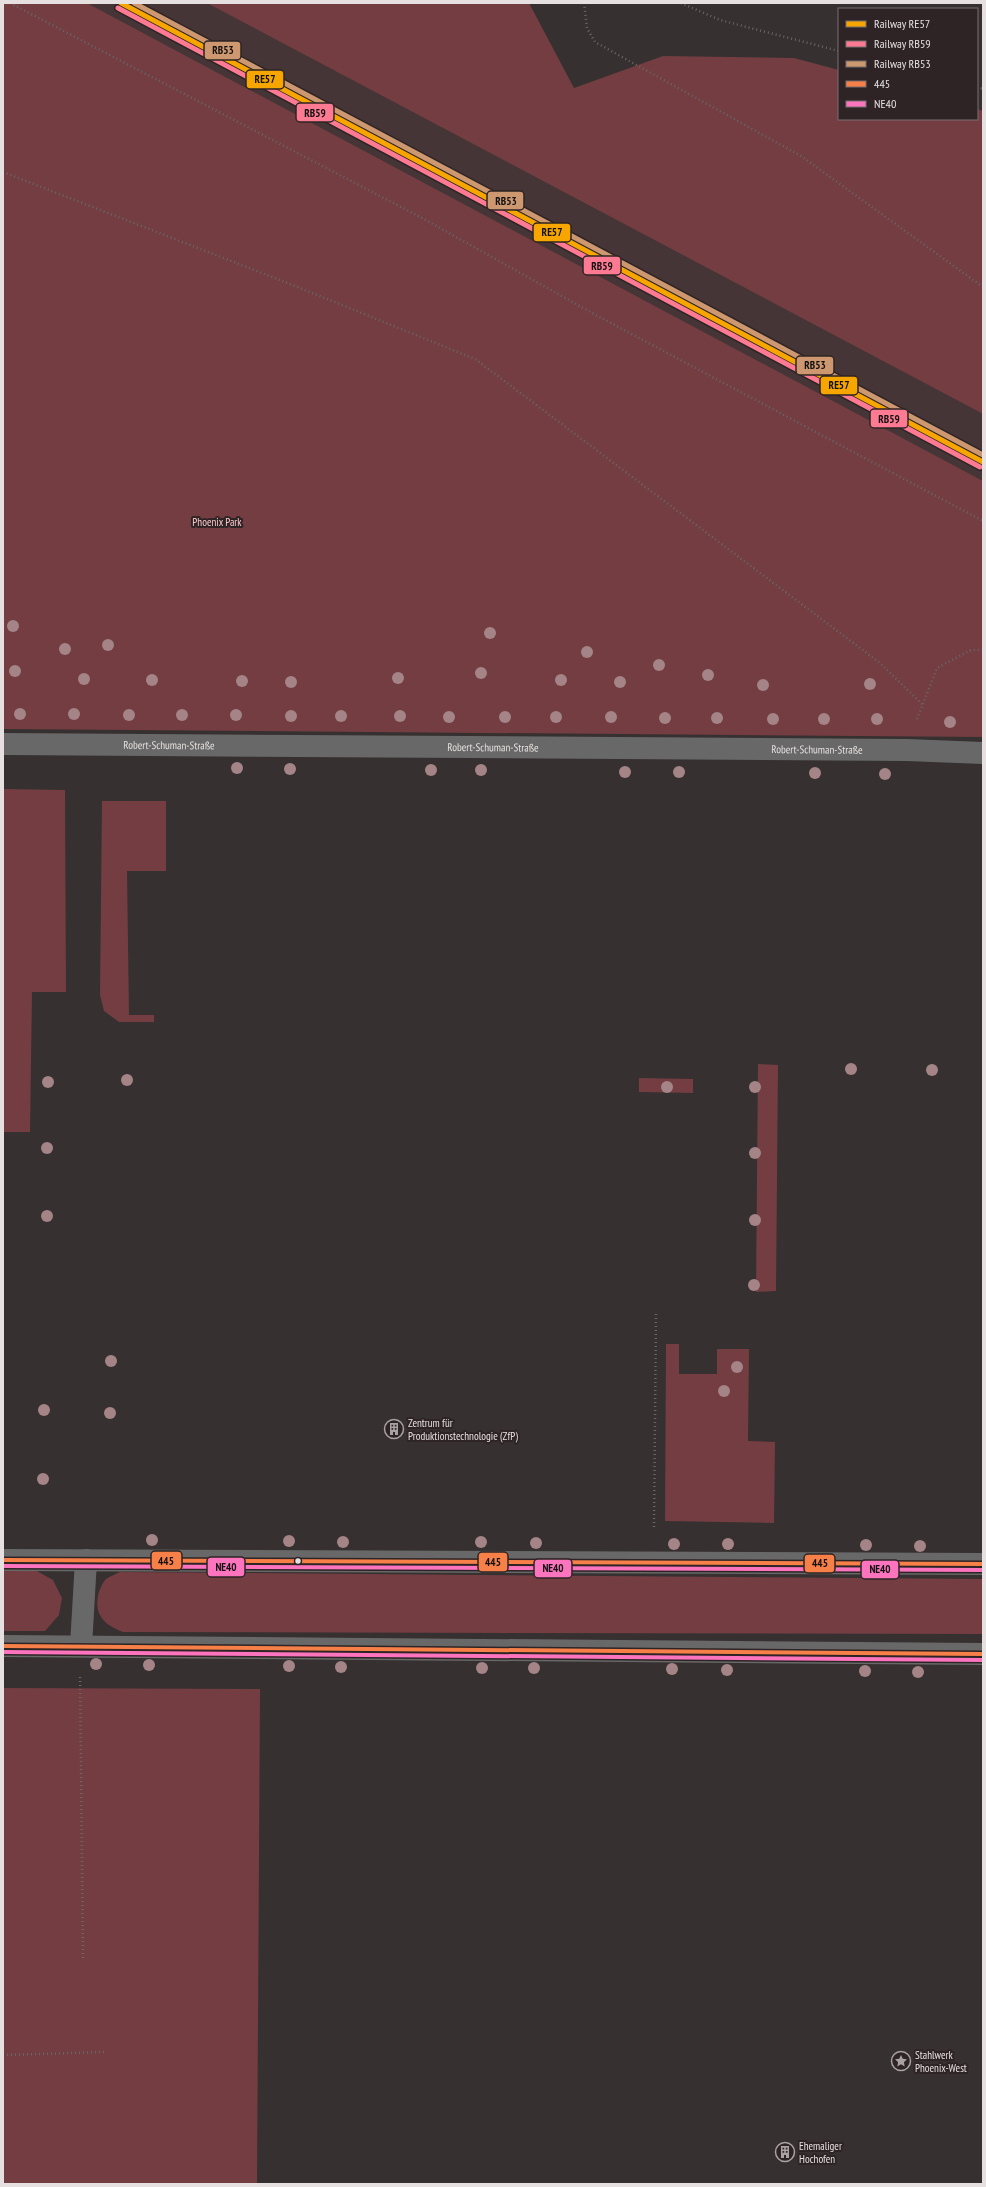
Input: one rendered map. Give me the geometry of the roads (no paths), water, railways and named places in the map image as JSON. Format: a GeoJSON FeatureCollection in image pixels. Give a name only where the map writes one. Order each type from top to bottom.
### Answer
{"type":"FeatureCollection","features":[{"type":"Feature","properties":{"kind":"street","name":"Robert-Schuman-Straße"},"geometry":{"type":"LineString","coordinates":[[3,744],[906,750],[983,753]]}},
{"type":"Feature","properties":{"kind":"street"},"geometry":{"type":"LineString","coordinates":[[3,1560],[983,1564]]}},
{"type":"Feature","properties":{"kind":"street"},"geometry":{"type":"LineString","coordinates":[[81,1646],[86,1560]]}},
{"type":"Feature","properties":{"kind":"street"},"geometry":{"type":"LineString","coordinates":[[3,1646],[983,1654]]}},
{"type":"Feature","properties":{"kind":"rail line","name":"RE57"},"geometry":{"type":"LineString","coordinates":[[121,3],[983,462]]}},
{"type":"Feature","properties":{"kind":"rail line","name":"RB53"},"geometry":{"type":"LineString","coordinates":[[134,3],[983,455]]}},
{"type":"Feature","properties":{"kind":"rail line","name":"RB59"},"geometry":{"type":"LineString","coordinates":[[118,8],[980,467]]}},
{"type":"Feature","properties":{"kind":"place","name":"Zentrum für Produktionstechnologie (ZfP)"},"geometry":{"type":"Point","coordinates":[394,1429]}},
{"type":"Feature","properties":{"kind":"place","name":"Stahlwerk Phoenix-West"},"geometry":{"type":"Point","coordinates":[901,2061]}},
{"type":"Feature","properties":{"kind":"place","name":"Ehemaliger Hochofen"},"geometry":{"type":"Point","coordinates":[785,2152]}},
{"type":"Feature","properties":{"kind":"park label","name":"Phoenix Park"},"geometry":{"type":"Point","coordinates":[217,522]}}]}
